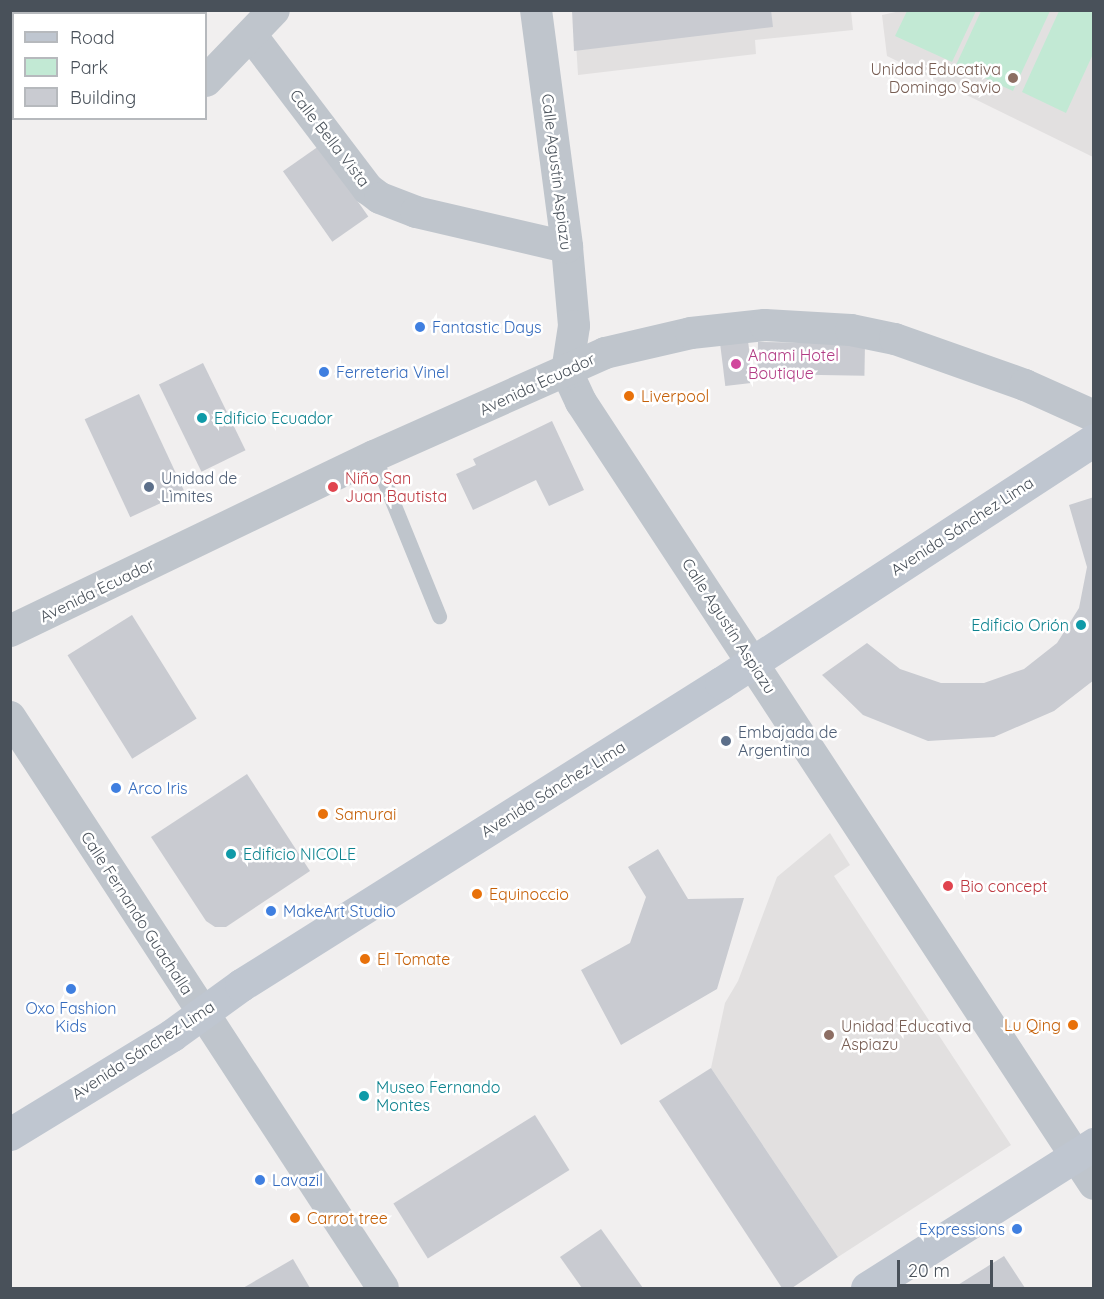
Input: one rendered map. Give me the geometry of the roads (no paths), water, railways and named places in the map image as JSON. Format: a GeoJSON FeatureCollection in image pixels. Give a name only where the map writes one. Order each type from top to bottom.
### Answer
{"type":"FeatureCollection","features":[{"type":"Feature","properties":{"kind":"main road","name":"Avenida Sánchez Lima"},"geometry":{"type":"LineString","coordinates":[[10,1134],[751,662],[1094,440]]}},
{"type":"Feature","properties":{"kind":"main road"},"geometry":{"type":"LineString","coordinates":[[867,1288],[1085,1150]]}},
{"type":"Feature","properties":{"kind":"street"},"geometry":{"type":"LineString","coordinates":[[207,80],[273,10]]}},
{"type":"Feature","properties":{"kind":"street","name":"Calle Agustín Aspiazu"},"geometry":{"type":"LineString","coordinates":[[536,10],[567,248],[574,326],[567,372],[581,402],[751,662],[1085,1150],[1094,1184]]}},
{"type":"Feature","properties":{"kind":"street","name":"Calle Bella Vista"},"geometry":{"type":"LineString","coordinates":[[251,35],[368,189],[380,198],[416,213],[567,248]]}},
{"type":"Feature","properties":{"kind":"street","name":"Avenida Ecuador"},"geometry":{"type":"LineString","coordinates":[[10,631],[374,456],[567,372],[605,353],[692,333],[765,326],[851,330],[938,352],[1094,416]]}},
{"type":"Feature","properties":{"kind":"street","name":"Calle Fernando Guachalla"},"geometry":{"type":"LineString","coordinates":[[10,717],[383,1288]]}},
{"type":"Feature","properties":{"kind":"lane"},"geometry":{"type":"LineString","coordinates":[[374,456],[439,616]]}},
{"type":"Feature","properties":{"kind":"place","name":"Unidad Educativa Domingo Savio"},"geometry":{"type":"Point","coordinates":[1013,78]}},
{"type":"Feature","properties":{"kind":"place","name":"Fantastic Days"},"geometry":{"type":"Point","coordinates":[420,327]}},
{"type":"Feature","properties":{"kind":"place","name":"Anami Hotel Boutique"},"geometry":{"type":"Point","coordinates":[736,364]}},
{"type":"Feature","properties":{"kind":"place","name":"Ferreteria Vinel"},"geometry":{"type":"Point","coordinates":[324,372]}},
{"type":"Feature","properties":{"kind":"place","name":"Liverpool"},"geometry":{"type":"Point","coordinates":[629,396]}},
{"type":"Feature","properties":{"kind":"place","name":"Edificio Ecuador"},"geometry":{"type":"Point","coordinates":[202,418]}},
{"type":"Feature","properties":{"kind":"place","name":"Unidad de Lìmites"},"geometry":{"type":"Point","coordinates":[149,487]}},
{"type":"Feature","properties":{"kind":"place","name":"Niño San Juan Bautista"},"geometry":{"type":"Point","coordinates":[333,487]}},
{"type":"Feature","properties":{"kind":"place","name":"Edificio Orión"},"geometry":{"type":"Point","coordinates":[1081,625]}},
{"type":"Feature","properties":{"kind":"place","name":"Embajada de Argentina"},"geometry":{"type":"Point","coordinates":[726,741]}},
{"type":"Feature","properties":{"kind":"place","name":"Arco Iris"},"geometry":{"type":"Point","coordinates":[116,788]}},
{"type":"Feature","properties":{"kind":"place","name":"Samurai"},"geometry":{"type":"Point","coordinates":[323,814]}},
{"type":"Feature","properties":{"kind":"place","name":"Edificio NICOLE"},"geometry":{"type":"Point","coordinates":[231,854]}},
{"type":"Feature","properties":{"kind":"place","name":"Bio concept"},"geometry":{"type":"Point","coordinates":[948,886]}},
{"type":"Feature","properties":{"kind":"place","name":"Equinoccio"},"geometry":{"type":"Point","coordinates":[477,894]}},
{"type":"Feature","properties":{"kind":"place","name":"MakeArt Studio"},"geometry":{"type":"Point","coordinates":[271,911]}},
{"type":"Feature","properties":{"kind":"place","name":"El Tomate"},"geometry":{"type":"Point","coordinates":[365,959]}},
{"type":"Feature","properties":{"kind":"place","name":"Oxo Fashion Kids"},"geometry":{"type":"Point","coordinates":[71,989]}},
{"type":"Feature","properties":{"kind":"place","name":"Lu Qing"},"geometry":{"type":"Point","coordinates":[1073,1025]}},
{"type":"Feature","properties":{"kind":"place","name":"Unidad Educativa Aspiazu"},"geometry":{"type":"Point","coordinates":[829,1035]}},
{"type":"Feature","properties":{"kind":"place","name":"Museo Fernando Montes"},"geometry":{"type":"Point","coordinates":[364,1096]}},
{"type":"Feature","properties":{"kind":"place","name":"Lavazil"},"geometry":{"type":"Point","coordinates":[260,1180]}},
{"type":"Feature","properties":{"kind":"place","name":"Carrot tree"},"geometry":{"type":"Point","coordinates":[295,1218]}},
{"type":"Feature","properties":{"kind":"place","name":"Expressions"},"geometry":{"type":"Point","coordinates":[1017,1229]}}]}
